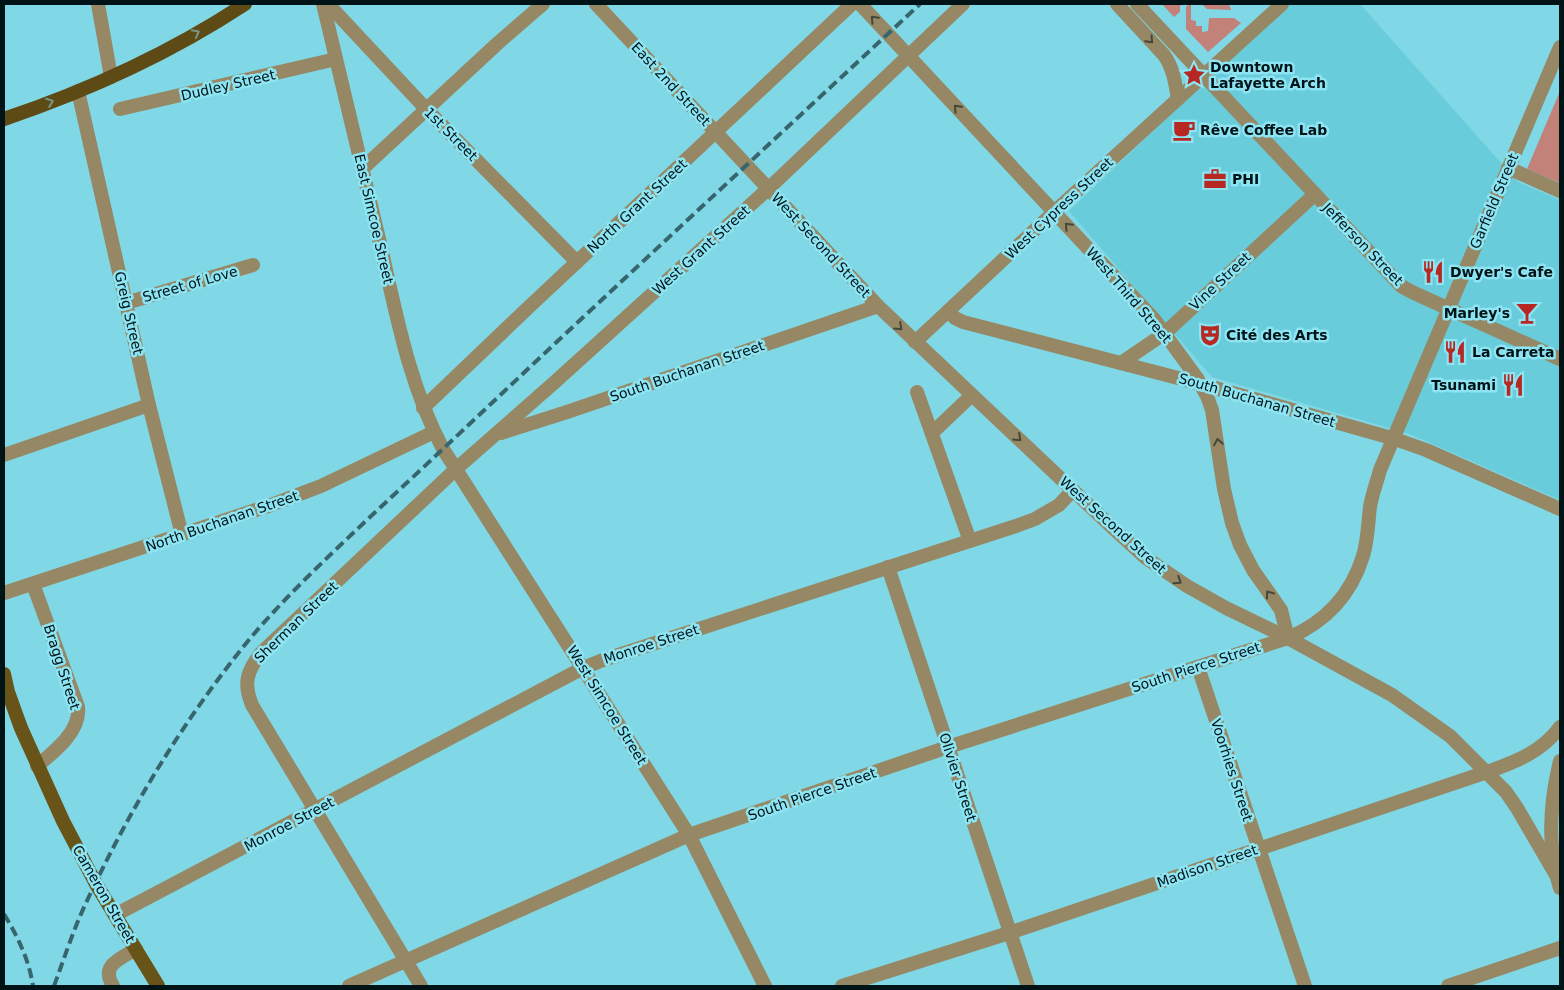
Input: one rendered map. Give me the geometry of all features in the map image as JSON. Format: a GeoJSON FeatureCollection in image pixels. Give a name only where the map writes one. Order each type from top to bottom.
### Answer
{"type":"FeatureCollection","features":[{"type":"Feature","properties":{"kind":"highway"},"geometry":{"type":"LineString","coordinates":[[4,119],[111,77],[200,31],[245,4]]}},
{"type":"Feature","properties":{"kind":"main road","name":"Cameron Street"},"geometry":{"type":"LineString","coordinates":[[4,674],[8,692],[21,728],[53,799],[96,884],[158,986]]}},
{"type":"Feature","properties":{"kind":"street"},"geometry":{"type":"LineString","coordinates":[[98,4],[111,77]]}},
{"type":"Feature","properties":{"kind":"street","name":"East Simcoe Street"},"geometry":{"type":"LineString","coordinates":[[323,4],[413,380],[434,432]]}},
{"type":"Feature","properties":{"kind":"street","name":"1st Street"},"geometry":{"type":"LineString","coordinates":[[328,4],[427,110],[577,262]]}},
{"type":"Feature","properties":{"kind":"street"},"geometry":{"type":"LineString","coordinates":[[362,169],[543,4]]}},
{"type":"Feature","properties":{"kind":"street","name":"East 2nd Street"},"geometry":{"type":"LineString","coordinates":[[596,4],[746,164]]}},
{"type":"Feature","properties":{"kind":"street","name":"North Grant Street"},"geometry":{"type":"LineString","coordinates":[[423,408],[852,4]]}},
{"type":"Feature","properties":{"kind":"street","name":"West Third Street"},"geometry":{"type":"LineString","coordinates":[[860,4],[1147,312],[1165,333],[1201,384],[1212,410],[1224,489],[1232,523],[1240,545],[1253,570],[1281,610],[1288,638]]}},
{"type":"Feature","properties":{"kind":"street","name":"West Grant Street"},"geometry":{"type":"LineString","coordinates":[[456,469],[571,368],[768,189],[907,55],[963,4]]}},
{"type":"Feature","properties":{"kind":"street"},"geometry":{"type":"LineString","coordinates":[[1117,4],[1170,63],[1178,99]]}},
{"type":"Feature","properties":{"kind":"street","name":"Jefferson Street"},"geometry":{"type":"LineString","coordinates":[[1137,4],[1401,286],[1560,359]]}},
{"type":"Feature","properties":{"kind":"street","name":"West Cypress Street"},"geometry":{"type":"LineString","coordinates":[[915,342],[1282,4]]}},
{"type":"Feature","properties":{"kind":"street","name":"Garfield Street"},"geometry":{"type":"LineString","coordinates":[[1394,439],[1560,47]]}},
{"type":"Feature","properties":{"kind":"street","name":"Dudley Street"},"geometry":{"type":"LineString","coordinates":[[120,109],[336,59]]}},
{"type":"Feature","properties":{"kind":"street","name":"Greig Street"},"geometry":{"type":"LineString","coordinates":[[78,91],[149,405],[182,535]]}},
{"type":"Feature","properties":{"kind":"street","name":"West Second Street"},"geometry":{"type":"LineString","coordinates":[[746,164],[878,306],[1146,558],[1173,577],[1226,608],[1288,638],[1392,695],[1450,736],[1506,792],[1556,875]]}},
{"type":"Feature","properties":{"kind":"street"},"geometry":{"type":"LineString","coordinates":[[1508,168],[1560,191]]}},
{"type":"Feature","properties":{"kind":"street","name":"Vine Street"},"geometry":{"type":"LineString","coordinates":[[1121,363],[1165,333],[1315,194]]}},
{"type":"Feature","properties":{"kind":"street","name":"Street of Love"},"geometry":{"type":"LineString","coordinates":[[126,303],[253,265]]}},
{"type":"Feature","properties":{"kind":"street","name":"South Buchanan Street"},"geometry":{"type":"LineString","coordinates":[[495,434],[576,409],[878,306]]}},
{"type":"Feature","properties":{"kind":"street","name":"South Buchanan Street"},"geometry":{"type":"LineString","coordinates":[[948,311],[955,318],[963,322],[1201,384],[1394,439],[1426,450],[1560,509]]}},
{"type":"Feature","properties":{"kind":"street"},"geometry":{"type":"LineString","coordinates":[[917,392],[970,540]]}},
{"type":"Feature","properties":{"kind":"street"},"geometry":{"type":"LineString","coordinates":[[932,433],[972,395]]}},
{"type":"Feature","properties":{"kind":"street"},"geometry":{"type":"LineString","coordinates":[[4,455],[149,405]]}},
{"type":"Feature","properties":{"kind":"street","name":"North Buchanan Street"},"geometry":{"type":"LineString","coordinates":[[4,594],[271,505],[321,486],[434,432]]}},
{"type":"Feature","properties":{"kind":"street","name":"West Simcoe Street"},"geometry":{"type":"LineString","coordinates":[[434,432],[689,836],[765,986]]}},
{"type":"Feature","properties":{"kind":"street","name":"South Pierce Street"},"geometry":{"type":"LineString","coordinates":[[349,986],[689,836],[948,747],[1298,634],[1329,612],[1349,589],[1363,555],[1371,504],[1380,470],[1394,439]]}},
{"type":"Feature","properties":{"kind":"street","name":"Sherman Street"},"geometry":{"type":"LineString","coordinates":[[421,986],[252,705],[247,675],[252,664],[261,653],[456,469]]}},
{"type":"Feature","properties":{"kind":"street","name":"Monroe Street"},"geometry":{"type":"LineString","coordinates":[[115,915],[584,668],[603,660],[1016,526],[1035,519],[1059,505],[1073,490]]}},
{"type":"Feature","properties":{"kind":"street","name":"Olivier Street"},"geometry":{"type":"LineString","coordinates":[[888,567],[1028,986]]}},
{"type":"Feature","properties":{"kind":"street","name":"Bragg Street"},"geometry":{"type":"LineString","coordinates":[[33,584],[79,712],[78,718],[63,743],[37,766]]}},
{"type":"Feature","properties":{"kind":"street","name":"Voorhies Street"},"geometry":{"type":"LineString","coordinates":[[1198,667],[1305,986]]}},
{"type":"Feature","properties":{"kind":"street","name":"Madison Street"},"geometry":{"type":"LineString","coordinates":[[842,986],[1009,933],[1392,806],[1487,772],[1526,757],[1542,746],[1560,727]]}},
{"type":"Feature","properties":{"kind":"street"},"geometry":{"type":"LineString","coordinates":[[1560,761],[1553,800],[1552,836],[1556,875],[1560,888]]}},
{"type":"Feature","properties":{"kind":"street"},"geometry":{"type":"LineString","coordinates":[[1448,986],[1560,948]]}},
{"type":"Feature","properties":{"kind":"street"},"geometry":{"type":"LineString","coordinates":[[113,986],[109,980],[109,969],[112,964],[136,950]]}},
{"type":"Feature","properties":{"kind":"shaded area"},"geometry":{"type":"Polygon","coordinates":[[[1162,4],[1183,4],[1180,6],[1180,12],[1174,17],[1162,4]]]}},
{"type":"Feature","properties":{"kind":"shaded area"},"geometry":{"type":"Polygon","coordinates":[[[1189,4],[1191,5],[1191,20],[1196,21],[1196,26],[1202,26],[1202,32],[1208,31],[1209,18],[1234,18],[1241,23],[1208,52],[1186,29],[1186,7],[1189,4]]]}},
{"type":"Feature","properties":{"kind":"shaded area"},"geometry":{"type":"Polygon","coordinates":[[[1202,4],[1229,5],[1231,10],[1207,9],[1202,4]]]}},
{"type":"Feature","properties":{"kind":"shaded area"},"geometry":{"type":"Polygon","coordinates":[[[1287,4],[1360,4],[1518,182],[1560,200],[1560,500],[1407,433],[1212,377],[1069,211],[1287,4]]]}},
{"type":"Feature","properties":{"kind":"shaded area"},"geometry":{"type":"Polygon","coordinates":[[[1560,91],[1560,183],[1527,169],[1560,91]]]}},
{"type":"Feature","properties":{"kind":"railway"},"geometry":{"type":"LineString","coordinates":[[54,986],[85,905],[102,869],[160,764],[204,698],[267,619],[310,574],[370,517],[920,4]]}},
{"type":"Feature","properties":{"kind":"railway"},"geometry":{"type":"LineString","coordinates":[[4,914],[22,949],[29,967],[33,986]]}},
{"type":"Feature","properties":{"kind":"place","name":"Downtown Lafayette Arch"},"geometry":{"type":"Point","coordinates":[1194,75]}},
{"type":"Feature","properties":{"kind":"place","name":"Rêve Coffee Lab"},"geometry":{"type":"Point","coordinates":[1184,130]}},
{"type":"Feature","properties":{"kind":"place","name":"PHI"},"geometry":{"type":"Point","coordinates":[1215,179]}},
{"type":"Feature","properties":{"kind":"place","name":"Dwyer's Cafe"},"geometry":{"type":"Point","coordinates":[1433,272]}},
{"type":"Feature","properties":{"kind":"place","name":"Marley's"},"geometry":{"type":"Point","coordinates":[1527,313]}},
{"type":"Feature","properties":{"kind":"place","name":"Cité des Arts"},"geometry":{"type":"Point","coordinates":[1210,335]}},
{"type":"Feature","properties":{"kind":"place","name":"La Carreta"},"geometry":{"type":"Point","coordinates":[1455,352]}},
{"type":"Feature","properties":{"kind":"place","name":"Tsunami"},"geometry":{"type":"Point","coordinates":[1513,385]}}]}
